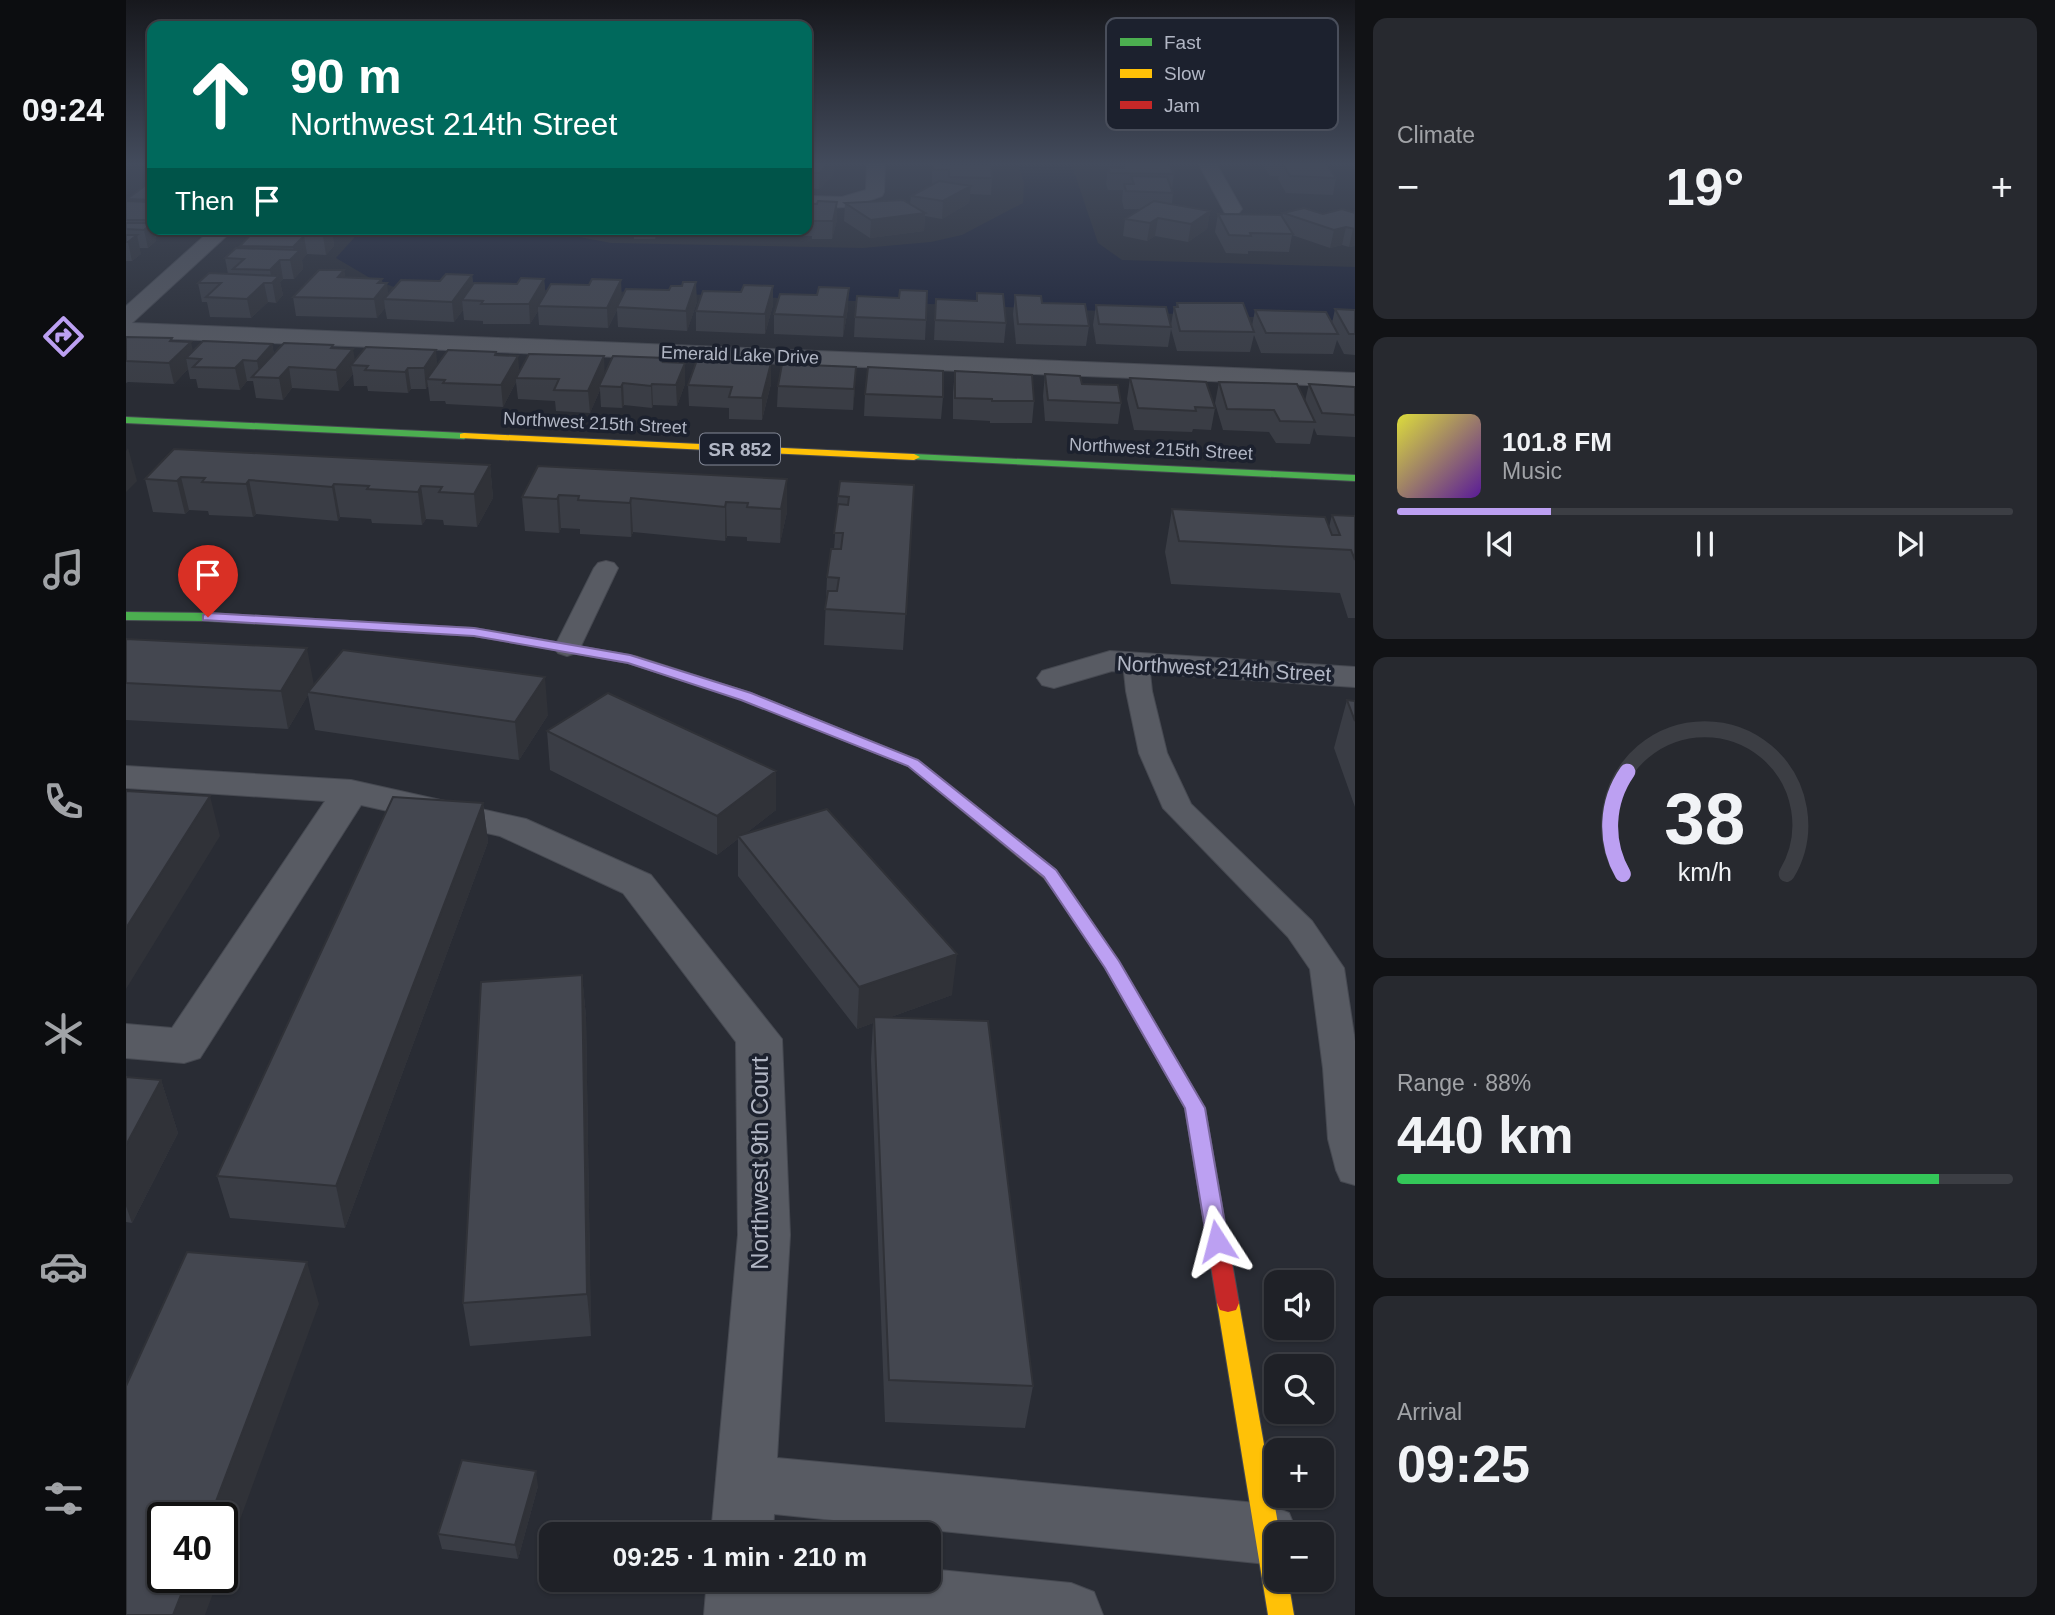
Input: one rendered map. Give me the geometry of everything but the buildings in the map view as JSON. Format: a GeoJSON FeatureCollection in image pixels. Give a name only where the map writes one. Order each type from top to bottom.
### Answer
{"type":"FeatureCollection","features":[{"type":"Feature","properties":{"kind":"street"},"geometry":{"type":"LineString","coordinates":[[126,318],[214,238]]}},
{"type":"Feature","properties":{"kind":"street","name":"Emerald Lake Drive"},"geometry":{"type":"LineString","coordinates":[[126,330],[1355,380]]}},
{"type":"Feature","properties":{"kind":"street","name":"Northwest 215th Street"},"geometry":{"type":"LineString","coordinates":[[126,420],[1355,478]]}},
{"type":"Feature","properties":{"kind":"street"},"geometry":{"type":"LineString","coordinates":[[126,616],[208,617],[474,632],[630,659],[746,696],[913,763],[1050,874],[1113,965],[1195,1108],[1265,1522]]}},
{"type":"Feature","properties":{"kind":"street","name":"Northwest 214th Street"},"geometry":{"type":"LineString","coordinates":[[1054,678],[1110,661],[1355,677]]}},
{"type":"Feature","properties":{"kind":"street","name":"Northwest 9th Court"},"geometry":{"type":"LineString","coordinates":[[126,777],[351,791],[512,827],[637,884],[759,1039],[764,1235],[743,1522]]}},
{"type":"Feature","properties":{"kind":"street"},"geometry":{"type":"LineString","coordinates":[[126,1041],[184,1046],[351,791]]}},
{"type":"Feature","properties":{"kind":"street"},"geometry":{"type":"LineString","coordinates":[[894,1522],[961,1506],[1264,1534]]}},
{"type":"Feature","properties":{"kind":"street"},"geometry":{"type":"LineString","coordinates":[[935,1592],[1071,1615]]}},
{"type":"Feature","properties":{"kind":"street"},"geometry":{"type":"LineString","coordinates":[[1277,1592],[1281,1615]]}},
{"type":"Feature","properties":{"kind":"lane"},"geometry":{"type":"LineString","coordinates":[[567,648],[606,568]]}},
{"type":"Feature","properties":{"kind":"lane"},"geometry":{"type":"LineString","coordinates":[[1136,663],[1139,691],[1153,753],[1178,808],[1300,929],[1326,968],[1341,1068],[1347,1139],[1355,1170]]}},
{"type":"Feature","properties":{"kind":"water"},"geometry":{"type":"Polygon","coordinates":[[[354,238],[587,238],[611,243],[863,248],[947,238],[1096,238],[1098,243],[1122,260],[1355,267],[1355,321],[606,291],[394,287],[370,278],[336,258],[354,238]]]}},
{"type":"Feature","properties":{"kind":"traffic: fast"},"geometry":{"type":"LineString","coordinates":[[126,420],[464,436]]}},
{"type":"Feature","properties":{"kind":"traffic: fast"},"geometry":{"type":"LineString","coordinates":[[914,457],[1355,478]]}},
{"type":"Feature","properties":{"kind":"traffic: fast"},"geometry":{"type":"LineString","coordinates":[[126,616],[208,617],[474,632],[533,642]]}},
{"type":"Feature","properties":{"kind":"traffic: slow"},"geometry":{"type":"LineString","coordinates":[[464,436],[914,457]]}},
{"type":"Feature","properties":{"kind":"traffic: slow"},"geometry":{"type":"LineString","coordinates":[[533,642],[630,659],[746,696],[913,763],[1050,874],[1058,885]]}},
{"type":"Feature","properties":{"kind":"traffic: slow"},"geometry":{"type":"LineString","coordinates":[[1228,1303],[1281,1615]]}},
{"type":"Feature","properties":{"kind":"traffic: jam"},"geometry":{"type":"LineString","coordinates":[[1058,885],[1113,966],[1195,1108],[1228,1303]]}},
{"type":"Feature","properties":{"kind":"route"},"geometry":{"type":"LineString","coordinates":[[208,617],[474,632],[630,659],[746,696],[913,763],[1050,874],[1113,965],[1195,1108],[1217,1241]]}}]}
